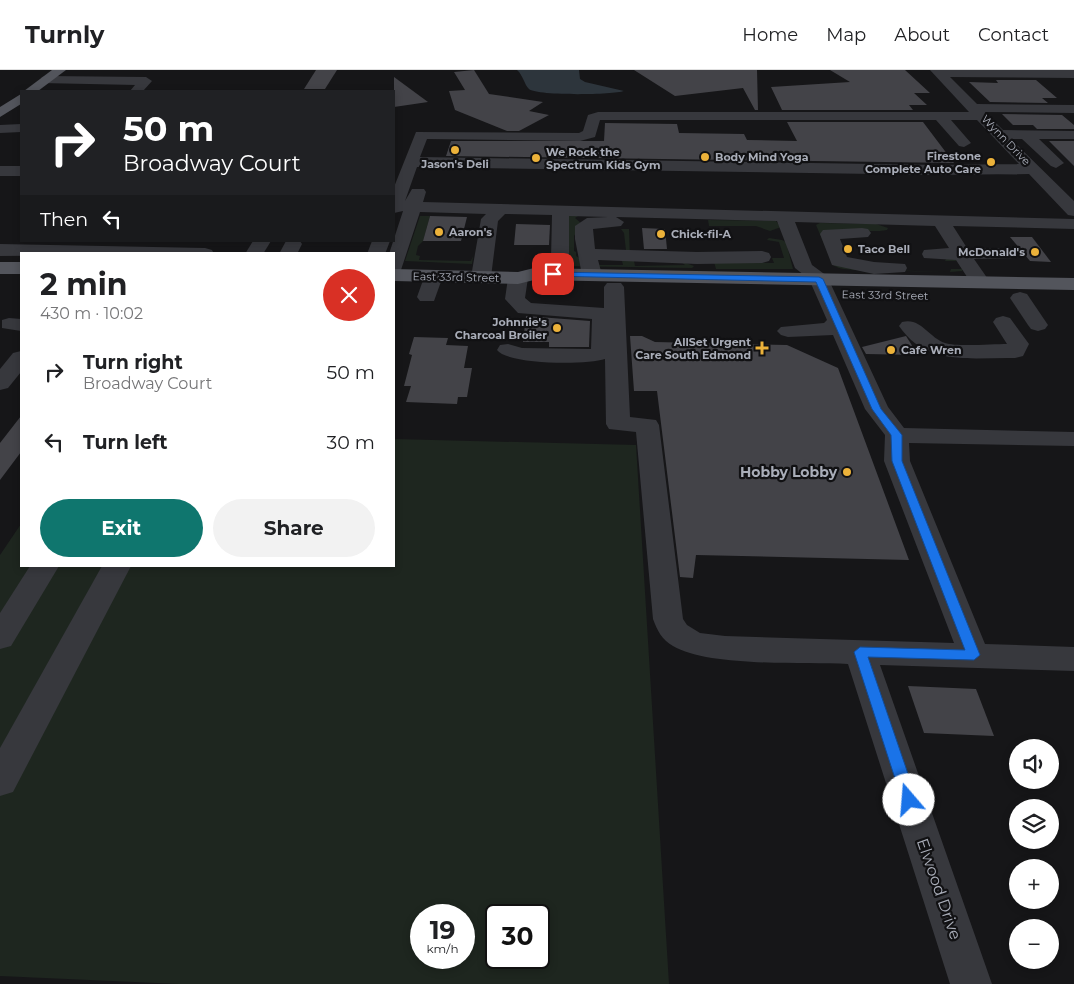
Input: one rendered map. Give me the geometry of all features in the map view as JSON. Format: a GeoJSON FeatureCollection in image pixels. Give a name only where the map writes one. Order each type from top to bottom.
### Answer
{"type":"FeatureCollection","features":[{"type":"Feature","properties":{"kind":"main road"},"geometry":{"type":"LineString","coordinates":[[31,90],[59,70]]}},
{"type":"Feature","properties":{"kind":"main road"},"geometry":{"type":"LineString","coordinates":[[0,113],[20,99]]}},
{"type":"Feature","properties":{"kind":"main road"},"geometry":{"type":"LineString","coordinates":[[0,268],[20,268]]}},
{"type":"Feature","properties":{"kind":"main road","name":"East 33rd Street"},"geometry":{"type":"LineString","coordinates":[[395,276],[518,278],[534,274],[592,275],[820,283],[1020,298],[1074,299]]}},
{"type":"Feature","properties":{"kind":"main road","name":"East 33rd Street"},"geometry":{"type":"LineString","coordinates":[[518,278],[535,285],[614,287],[820,283],[980,282],[1074,284]]}},
{"type":"Feature","properties":{"kind":"street"},"geometry":{"type":"LineString","coordinates":[[938,71],[1074,74]]}},
{"type":"Feature","properties":{"kind":"street","name":"Wynn Drive"},"geometry":{"type":"LineString","coordinates":[[938,71],[1071,207]]}},
{"type":"Feature","properties":{"kind":"street"},"geometry":{"type":"LineString","coordinates":[[46,80],[75,86],[142,84]]}},
{"type":"Feature","properties":{"kind":"street"},"geometry":{"type":"LineString","coordinates":[[429,135],[580,137],[590,134],[593,118],[598,116],[939,116],[979,112],[1074,109]]}},
{"type":"Feature","properties":{"kind":"street"},"geometry":{"type":"LineString","coordinates":[[939,116],[964,143]]}},
{"type":"Feature","properties":{"kind":"street"},"geometry":{"type":"LineString","coordinates":[[0,118],[20,118]]}},
{"type":"Feature","properties":{"kind":"street"},"geometry":{"type":"LineString","coordinates":[[0,129],[20,128]]}},
{"type":"Feature","properties":{"kind":"street"},"geometry":{"type":"LineString","coordinates":[[1000,134],[1074,135]]}},
{"type":"Feature","properties":{"kind":"street"},"geometry":{"type":"LineString","coordinates":[[411,162],[773,166],[936,170],[1063,167],[1025,134]]}},
{"type":"Feature","properties":{"kind":"street"},"geometry":{"type":"LineString","coordinates":[[395,204],[411,162],[429,135]]}},
{"type":"Feature","properties":{"kind":"street"},"geometry":{"type":"LineString","coordinates":[[395,263],[428,162],[429,135]]}},
{"type":"Feature","properties":{"kind":"street"},"geometry":{"type":"LineString","coordinates":[[0,171],[20,171]]}},
{"type":"Feature","properties":{"kind":"street"},"geometry":{"type":"LineString","coordinates":[[395,207],[476,208],[496,214],[561,209],[632,214],[784,217],[808,227],[825,268],[820,283]]}},
{"type":"Feature","properties":{"kind":"street"},"geometry":{"type":"LineString","coordinates":[[775,235],[808,227],[899,228],[941,222],[990,228],[1051,229],[1071,207]]}},
{"type":"Feature","properties":{"kind":"street"},"geometry":{"type":"LineString","coordinates":[[560,259],[561,209]]}},
{"type":"Feature","properties":{"kind":"street"},"geometry":{"type":"LineString","coordinates":[[481,277],[496,214]]}},
{"type":"Feature","properties":{"kind":"street"},"geometry":{"type":"LineString","coordinates":[[775,235],[784,217]]}},
{"type":"Feature","properties":{"kind":"street"},"geometry":{"type":"LineString","coordinates":[[592,275],[583,241],[584,226],[593,222],[643,223],[656,226],[750,227],[775,235],[820,283],[877,409],[896,435],[897,461],[974,655]]}},
{"type":"Feature","properties":{"kind":"street"},"geometry":{"type":"LineString","coordinates":[[941,222],[980,282]]}},
{"type":"Feature","properties":{"kind":"street"},"geometry":{"type":"LineString","coordinates":[[880,235],[836,232],[828,236],[838,259],[842,262],[874,268],[898,268]]}},
{"type":"Feature","properties":{"kind":"street"},"geometry":{"type":"LineString","coordinates":[[670,257],[669,242],[684,240]]}},
{"type":"Feature","properties":{"kind":"street"},"geometry":{"type":"LineString","coordinates":[[182,252],[191,242]]}},
{"type":"Feature","properties":{"kind":"street"},"geometry":{"type":"LineString","coordinates":[[0,250],[60,252]]}},
{"type":"Feature","properties":{"kind":"street"},"geometry":{"type":"LineString","coordinates":[[587,254],[670,257],[762,257]]}},
{"type":"Feature","properties":{"kind":"street"},"geometry":{"type":"LineString","coordinates":[[931,254],[1010,254]]}},
{"type":"Feature","properties":{"kind":"street"},"geometry":{"type":"LineString","coordinates":[[427,297],[433,276]]}},
{"type":"Feature","properties":{"kind":"street"},"geometry":{"type":"LineString","coordinates":[[508,350],[526,354],[593,356],[602,353],[602,315],[600,313],[525,309],[515,299],[518,278]]}},
{"type":"Feature","properties":{"kind":"street"},"geometry":{"type":"LineString","coordinates":[[614,287],[618,424],[647,425],[668,619],[673,630],[690,642],[708,646],[1074,659]]}},
{"type":"Feature","properties":{"kind":"street"},"geometry":{"type":"LineString","coordinates":[[1020,298],[1038,325]]}},
{"type":"Feature","properties":{"kind":"street"},"geometry":{"type":"LineString","coordinates":[[788,331],[823,330],[834,326],[838,321]]}},
{"type":"Feature","properties":{"kind":"street"},"geometry":{"type":"LineString","coordinates":[[913,330],[915,342],[920,346],[971,355],[1010,356],[1019,352],[1018,344],[1004,322]]}},
{"type":"Feature","properties":{"kind":"street"},"geometry":{"type":"LineString","coordinates":[[0,383],[20,359]]}},
{"type":"Feature","properties":{"kind":"street"},"geometry":{"type":"LineString","coordinates":[[0,389],[20,389]]}},
{"type":"Feature","properties":{"kind":"street"},"geometry":{"type":"LineString","coordinates":[[896,435],[1074,439]]}},
{"type":"Feature","properties":{"kind":"street"},"geometry":{"type":"LineString","coordinates":[[0,638],[44,567]]}},
{"type":"Feature","properties":{"kind":"street"},"geometry":{"type":"LineString","coordinates":[[0,781],[116,567]]}},
{"type":"Feature","properties":{"kind":"street","name":"Elwood Drive"},"geometry":{"type":"LineString","coordinates":[[860,652],[971,984]]}},
{"type":"Feature","properties":{"kind":"shaded area"},"geometry":{"type":"Polygon","coordinates":[[[517,70],[579,70],[580,79],[585,82],[624,91],[575,94],[535,91],[529,89],[517,70]]]}},
{"type":"Feature","properties":{"kind":"shaded area"},"geometry":{"type":"Polygon","coordinates":[[[567,213],[578,216],[575,218],[582,224],[574,236],[574,251],[576,256],[590,265],[623,265],[622,261],[627,259],[624,233],[621,229],[629,229],[630,259],[634,261],[635,266],[685,265],[680,261],[694,266],[692,268],[565,266],[567,213]]]}},
{"type":"Feature","properties":{"kind":"shaded area"},"geometry":{"type":"Polygon","coordinates":[[[420,216],[430,216],[423,241],[418,246],[416,255],[420,256],[419,260],[471,261],[473,256],[472,264],[405,261],[420,216]]]}},
{"type":"Feature","properties":{"kind":"shaded area"},"geometry":{"type":"Polygon","coordinates":[[[708,220],[776,221],[781,227],[770,231],[756,226],[709,226],[708,220]]]}},
{"type":"Feature","properties":{"kind":"shaded area"},"geometry":{"type":"Polygon","coordinates":[[[820,223],[876,224],[888,228],[887,230],[880,231],[831,231],[833,259],[883,270],[950,272],[856,270],[838,268],[833,265],[816,225],[820,223]]]}},
{"type":"Feature","properties":{"kind":"shaded area"},"geometry":{"type":"Polygon","coordinates":[[[769,238],[786,242],[793,269],[716,269],[713,258],[722,262],[774,263],[772,258],[784,258],[779,242],[767,240],[769,238]]]}},
{"type":"Feature","properties":{"kind":"shaded area"},"geometry":{"type":"Polygon","coordinates":[[[946,259],[955,259],[957,261],[945,261],[946,259]]]}},
{"type":"Feature","properties":{"kind":"shaded area"},"geometry":{"type":"Polygon","coordinates":[[[958,262],[963,268],[962,271],[950,272],[951,269],[962,269],[958,262]]]}},
{"type":"Feature","properties":{"kind":"shaded area"},"geometry":{"type":"Polygon","coordinates":[[[395,439],[636,445],[669,984],[179,984],[0,976],[0,555],[20,525],[20,567],[395,567],[395,439]]]}},
{"type":"Feature","properties":{"kind":"building"},"geometry":{"type":"Polygon","coordinates":[[[316,70],[337,70],[325,89],[304,89],[316,70]]]}},
{"type":"Feature","properties":{"kind":"building"},"geometry":{"type":"Polygon","coordinates":[[[474,70],[489,94],[543,102],[529,111],[549,115],[519,131],[507,131],[455,110],[449,91],[465,90],[454,72],[474,70]]]}},
{"type":"Feature","properties":{"kind":"building"},"geometry":{"type":"Polygon","coordinates":[[[634,70],[757,70],[758,110],[755,110],[743,88],[675,96],[634,70]]]}},
{"type":"Feature","properties":{"kind":"building"},"geometry":{"type":"Polygon","coordinates":[[[830,70],[905,70],[930,93],[914,93],[927,105],[909,105],[913,110],[782,110],[771,87],[850,82],[830,70]]]}},
{"type":"Feature","properties":{"kind":"building"},"geometry":{"type":"Polygon","coordinates":[[[394,77],[428,102],[395,107],[394,77]]]}},
{"type":"Feature","properties":{"kind":"building"},"geometry":{"type":"Polygon","coordinates":[[[996,80],[1036,80],[1057,98],[1042,98],[1048,103],[990,102],[969,82],[998,83],[996,80]]]}},
{"type":"Feature","properties":{"kind":"building"},"geometry":{"type":"Polygon","coordinates":[[[1002,114],[1062,115],[1074,125],[1074,129],[1037,129],[1033,125],[1013,125],[1002,114]]]}},
{"type":"Feature","properties":{"kind":"building"},"geometry":{"type":"Polygon","coordinates":[[[787,122],[923,122],[954,163],[446,156],[451,141],[604,141],[605,123],[677,124],[679,133],[744,134],[747,140],[797,141],[787,122]]]}},
{"type":"Feature","properties":{"kind":"building"},"geometry":{"type":"Polygon","coordinates":[[[1049,141],[1074,141],[1074,166],[1049,141]]]}},
{"type":"Feature","properties":{"kind":"building"},"geometry":{"type":"Polygon","coordinates":[[[430,216],[467,217],[461,241],[423,241],[430,216]]]}},
{"type":"Feature","properties":{"kind":"building"},"geometry":{"type":"Polygon","coordinates":[[[516,224],[550,225],[549,245],[514,245],[516,224]]]}},
{"type":"Feature","properties":{"kind":"building","name":"Chick-fil-A"},"geometry":{"type":"Polygon","coordinates":[[[642,228],[665,229],[667,249],[644,249],[642,228]]]}},
{"type":"Feature","properties":{"kind":"building","name":"McDonald's"},"geometry":{"type":"Polygon","coordinates":[[[1010,237],[1032,237],[1051,262],[1030,261],[1010,237]]]}},
{"type":"Feature","properties":{"kind":"building","name":"Johnnie's Charcoal Broiler"},"geometry":{"type":"Polygon","coordinates":[[[526,316],[590,321],[589,347],[549,347],[549,342],[523,342],[526,316]]]}},
{"type":"Feature","properties":{"kind":"building"},"geometry":{"type":"Polygon","coordinates":[[[630,336],[642,336],[655,342],[787,345],[838,368],[909,560],[696,555],[693,578],[680,577],[657,391],[634,391],[630,336]]]}},
{"type":"Feature","properties":{"kind":"building","name":"Cafe Wren"},"geometry":{"type":"Polygon","coordinates":[[[906,336],[918,355],[866,354],[862,347],[906,336]]]}},
{"type":"Feature","properties":{"kind":"building"},"geometry":{"type":"Polygon","coordinates":[[[414,337],[448,338],[446,345],[468,346],[464,368],[472,368],[467,397],[458,397],[457,404],[406,402],[411,386],[404,386],[412,355],[409,354],[414,337]]]}},
{"type":"Feature","properties":{"kind":"building"},"geometry":{"type":"Polygon","coordinates":[[[20,417],[20,453],[0,480],[0,443],[20,417]]]}},
{"type":"Feature","properties":{"kind":"building"},"geometry":{"type":"Polygon","coordinates":[[[908,686],[976,689],[994,736],[924,733],[908,686]]]}},
{"type":"Feature","properties":{"kind":"place","name":"Jason's Deli"},"geometry":{"type":"Point","coordinates":[455,150]}},
{"type":"Feature","properties":{"kind":"place","name":"Body Mind Yoga"},"geometry":{"type":"Point","coordinates":[705,157]}},
{"type":"Feature","properties":{"kind":"place","name":"We Rock the Spectrum Kids Gym"},"geometry":{"type":"Point","coordinates":[536,158]}},
{"type":"Feature","properties":{"kind":"place","name":"Firestone Complete Auto Care"},"geometry":{"type":"Point","coordinates":[991,162]}},
{"type":"Feature","properties":{"kind":"place","name":"Aaron's"},"geometry":{"type":"Point","coordinates":[439,232]}},
{"type":"Feature","properties":{"kind":"place","name":"Chick-fil-A"},"geometry":{"type":"Point","coordinates":[661,234]}},
{"type":"Feature","properties":{"kind":"place","name":"Taco Bell"},"geometry":{"type":"Point","coordinates":[848,249]}},
{"type":"Feature","properties":{"kind":"place","name":"McDonald's"},"geometry":{"type":"Point","coordinates":[1035,252]}},
{"type":"Feature","properties":{"kind":"place","name":"Johnnie's Charcoal Broiler"},"geometry":{"type":"Point","coordinates":[557,328]}},
{"type":"Feature","properties":{"kind":"place","name":"AllSet Urgent Care South Edmond"},"geometry":{"type":"Point","coordinates":[762,348]}},
{"type":"Feature","properties":{"kind":"place","name":"Cafe Wren"},"geometry":{"type":"Point","coordinates":[891,350]}},
{"type":"Feature","properties":{"kind":"place","name":"Hobby Lobby"},"geometry":{"type":"Point","coordinates":[847,472]}},
{"type":"Feature","properties":{"kind":"route"},"geometry":{"type":"LineString","coordinates":[[553,274],[819,279],[877,409],[896,435],[897,461],[974,655],[860,652],[909,800]]}}]}
